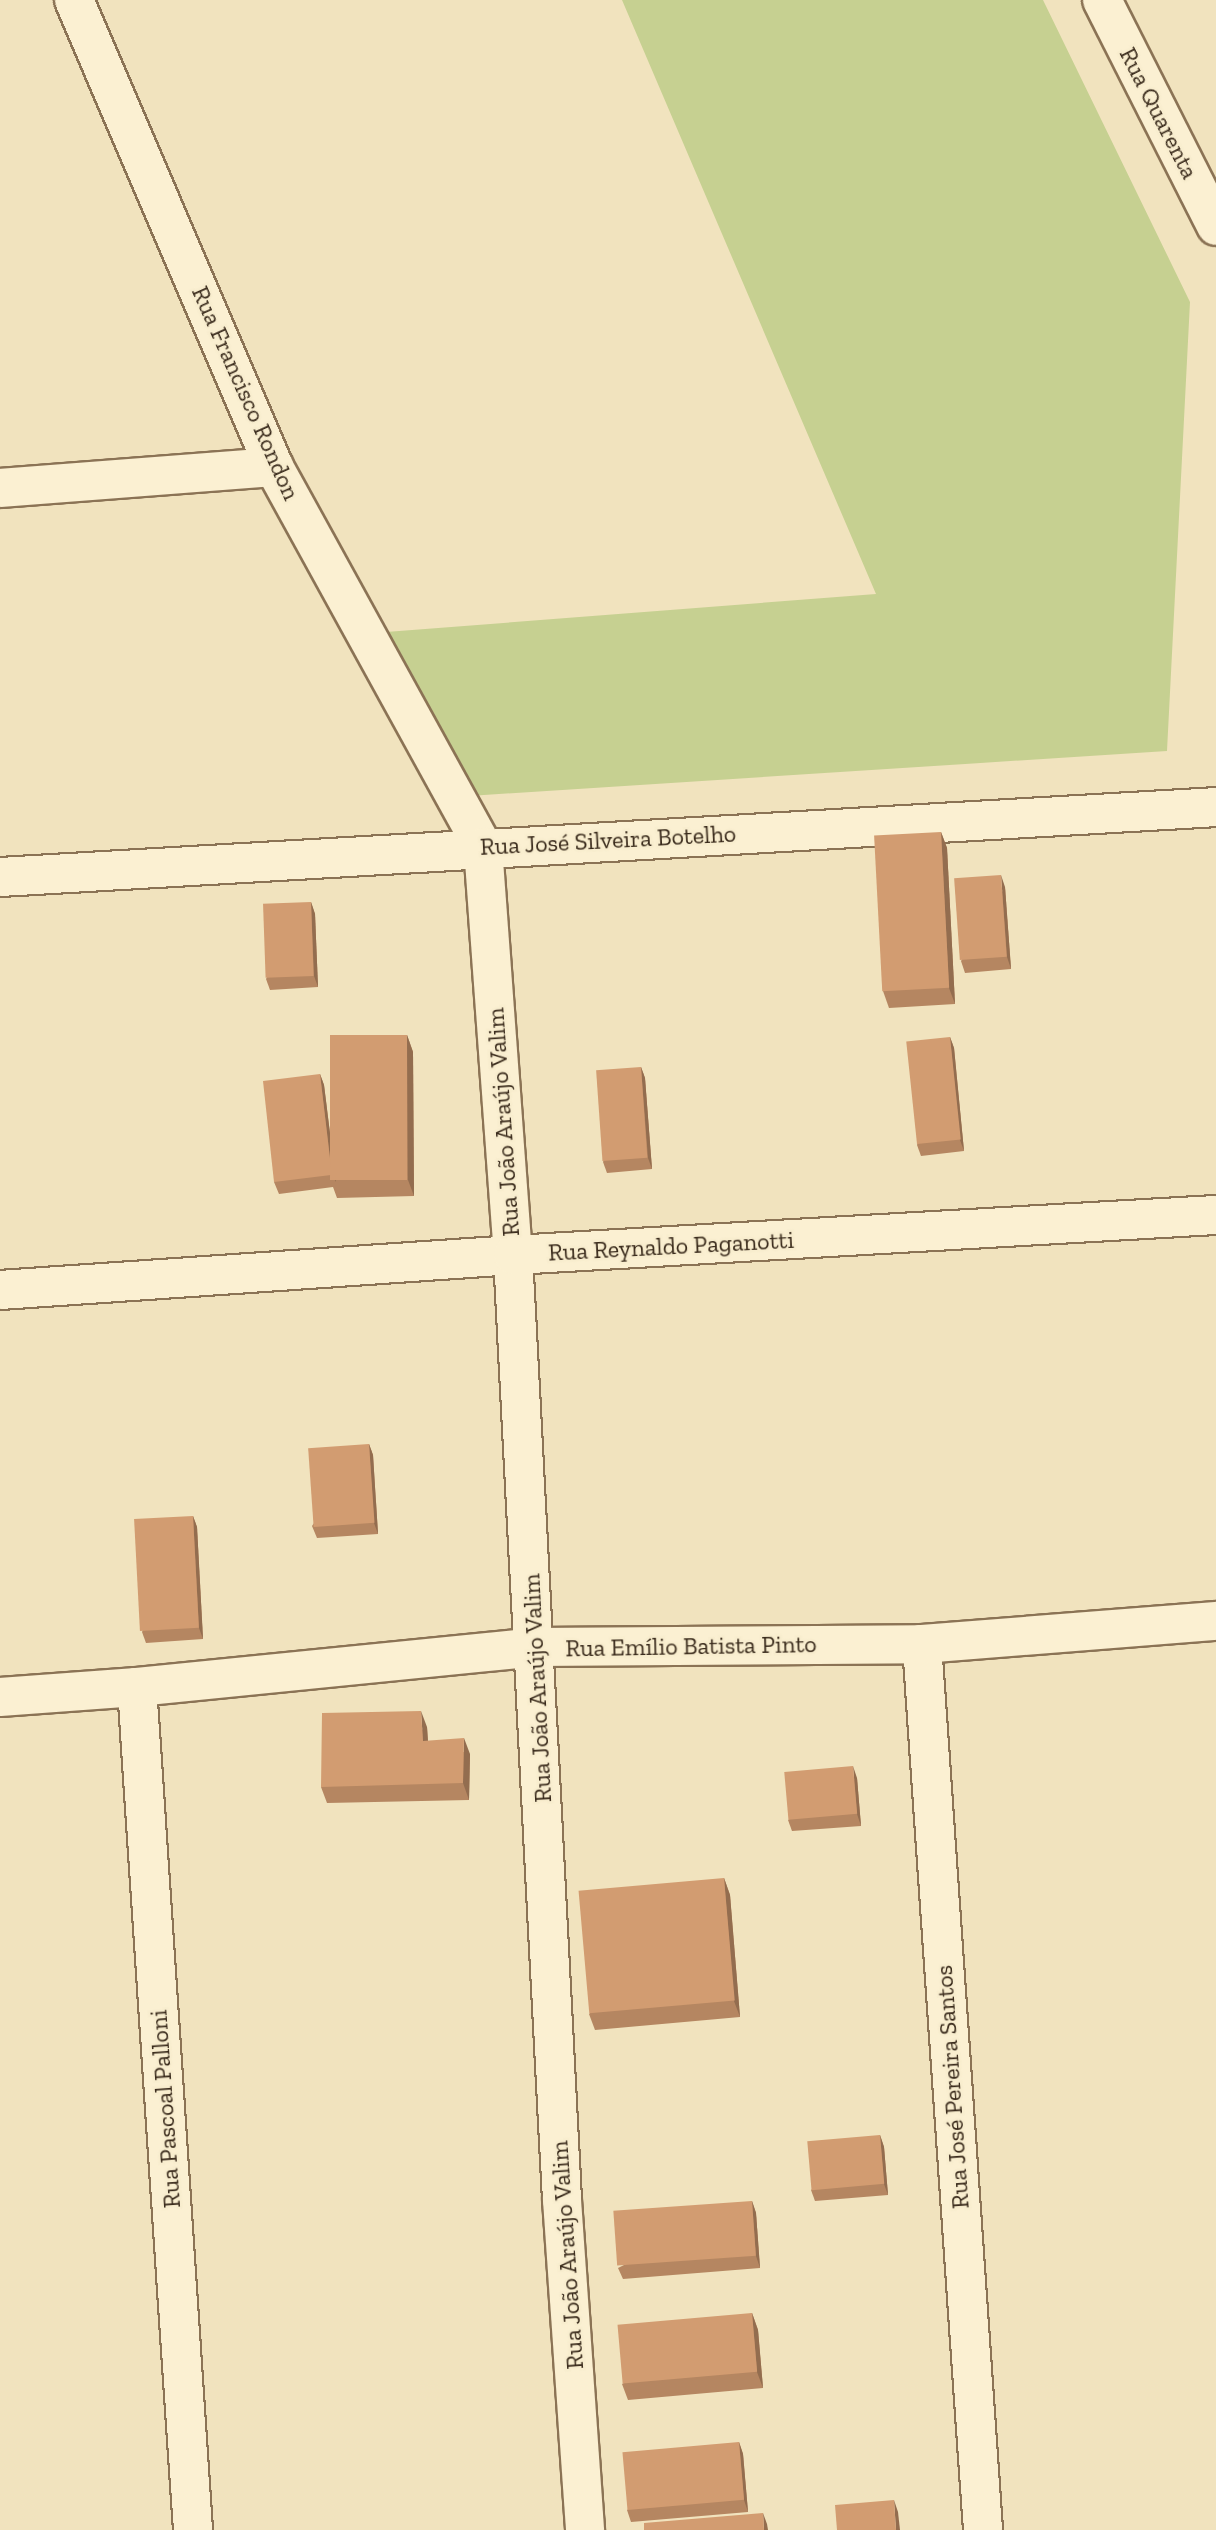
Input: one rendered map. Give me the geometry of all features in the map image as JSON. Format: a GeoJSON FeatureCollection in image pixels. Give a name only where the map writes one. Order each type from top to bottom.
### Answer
{"type":"FeatureCollection","features":[{"type":"Feature","properties":{"kind":"street","name":"Rua Francisco Rondon"},"geometry":{"type":"LineString","coordinates":[[74,0],[274,467],[483,847]]}},
{"type":"Feature","properties":{"kind":"street","name":"Rua Quarenta"},"geometry":{"type":"LineString","coordinates":[[1102,0],[1216,226]]}},
{"type":"Feature","properties":{"kind":"street"},"geometry":{"type":"LineString","coordinates":[[0,488],[274,467]]}},
{"type":"Feature","properties":{"kind":"street","name":"Rua José Silveira Botelho"},"geometry":{"type":"LineString","coordinates":[[0,877],[483,847],[1216,807]]}},
{"type":"Feature","properties":{"kind":"street","name":"Rua João Araújo Valim"},"geometry":{"type":"LineString","coordinates":[[483,847],[513,1255],[562,2200],[585,2530]]}},
{"type":"Feature","properties":{"kind":"street","name":"Rua Reynaldo Paganotti"},"geometry":{"type":"LineString","coordinates":[[0,1290],[513,1255],[1216,1215]]}},
{"type":"Feature","properties":{"kind":"street","name":"Rua Emílio Batista Pinto"},"geometry":{"type":"LineString","coordinates":[[0,1697],[137,1687],[535,1647],[922,1644],[1216,1621]]}},
{"type":"Feature","properties":{"kind":"street","name":"Rua José Pereira Santos"},"geometry":{"type":"LineString","coordinates":[[922,1644],[983,2530]]}},
{"type":"Feature","properties":{"kind":"street","name":"Rua Pascoal Palloni"},"geometry":{"type":"LineString","coordinates":[[137,1687],[193,2530]]}},
{"type":"Feature","properties":{"kind":"green space"},"geometry":{"type":"Polygon","coordinates":[[[622,0],[1043,0],[1190,302],[1167,751],[469,796],[386,632],[876,594],[622,0]]]}},
{"type":"Feature","properties":{"kind":"building"},"geometry":{"type":"Polygon","coordinates":[[[941,832],[949,988],[882,991],[874,836],[941,832]]]}},
{"type":"Feature","properties":{"kind":"building"},"geometry":{"type":"Polygon","coordinates":[[[1001,875],[1007,957],[960,960],[954,878],[1001,875]]]}},
{"type":"Feature","properties":{"kind":"building"},"geometry":{"type":"Polygon","coordinates":[[[311,902],[314,976],[266,978],[263,904],[311,902]]]}},
{"type":"Feature","properties":{"kind":"building"},"geometry":{"type":"Polygon","coordinates":[[[330,1035],[407,1035],[407,1180],[330,1180],[330,1035]]]}},
{"type":"Feature","properties":{"kind":"building"},"geometry":{"type":"Polygon","coordinates":[[[950,1037],[961,1139],[917,1144],[906,1042],[950,1037]]]}},
{"type":"Feature","properties":{"kind":"building"},"geometry":{"type":"Polygon","coordinates":[[[641,1067],[647,1158],[602,1161],[596,1070],[641,1067]]]}},
{"type":"Feature","properties":{"kind":"building"},"geometry":{"type":"Polygon","coordinates":[[[320,1074],[331,1175],[274,1182],[263,1081],[320,1074]]]}},
{"type":"Feature","properties":{"kind":"building"},"geometry":{"type":"Polygon","coordinates":[[[369,1444],[375,1523],[314,1527],[308,1448],[369,1444]]]}},
{"type":"Feature","properties":{"kind":"building"},"geometry":{"type":"Polygon","coordinates":[[[193,1516],[199,1628],[140,1631],[134,1519],[193,1516]]]}},
{"type":"Feature","properties":{"kind":"building"},"geometry":{"type":"Polygon","coordinates":[[[421,1711],[423,1741],[464,1738],[463,1783],[321,1787],[322,1713],[421,1711]]]}},
{"type":"Feature","properties":{"kind":"building"},"geometry":{"type":"Polygon","coordinates":[[[853,1766],[857,1814],[788,1820],[784,1772],[853,1766]]]}},
{"type":"Feature","properties":{"kind":"building"},"geometry":{"type":"Polygon","coordinates":[[[724,1878],[735,2001],[589,2013],[579,1891],[724,1878]]]}},
{"type":"Feature","properties":{"kind":"building"},"geometry":{"type":"Polygon","coordinates":[[[880,2135],[884,2184],[812,2190],[807,2141],[880,2135]]]}},
{"type":"Feature","properties":{"kind":"building"},"geometry":{"type":"Polygon","coordinates":[[[752,2201],[756,2256],[617,2266],[613,2211],[752,2201]]]}},
{"type":"Feature","properties":{"kind":"building"},"geometry":{"type":"Polygon","coordinates":[[[752,2313],[757,2372],[623,2384],[618,2325],[752,2313]]]}},
{"type":"Feature","properties":{"kind":"building"},"geometry":{"type":"Polygon","coordinates":[[[739,2442],[744,2500],[628,2510],[622,2452],[739,2442]]]}},
{"type":"Feature","properties":{"kind":"building"},"geometry":{"type":"Polygon","coordinates":[[[894,2500],[896,2530],[837,2530],[835,2505],[894,2500]]]}},
{"type":"Feature","properties":{"kind":"building"},"geometry":{"type":"Polygon","coordinates":[[[763,2513],[764,2530],[644,2530],[644,2523],[763,2513]]]}}]}
